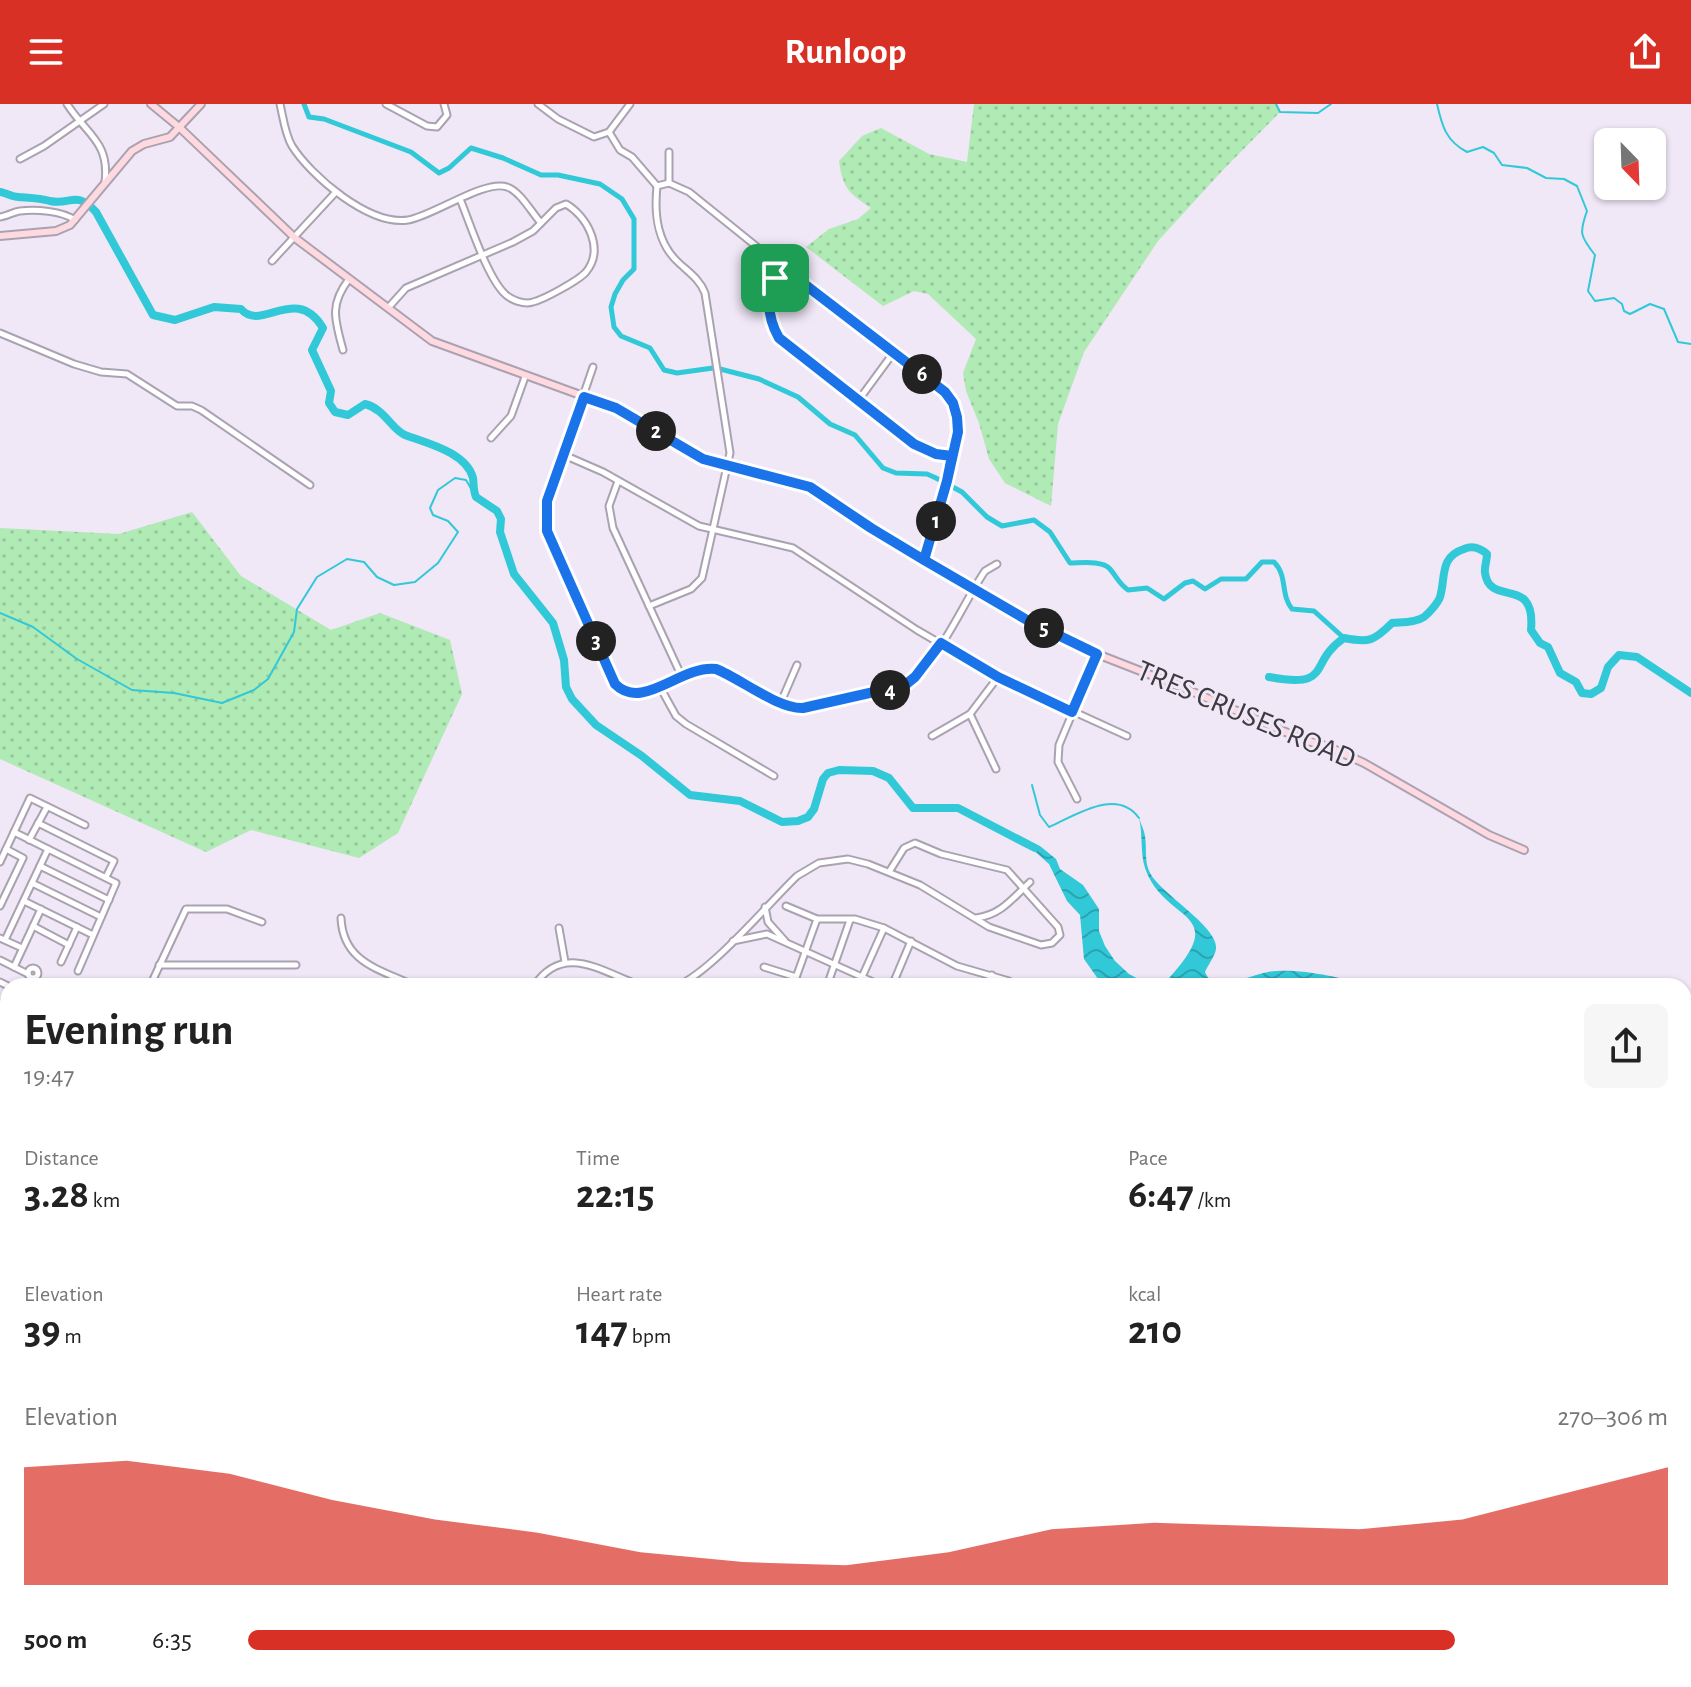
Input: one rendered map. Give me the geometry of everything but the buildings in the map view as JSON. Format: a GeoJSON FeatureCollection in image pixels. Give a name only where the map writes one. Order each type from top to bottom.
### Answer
{"type":"FeatureCollection","features":[{"type":"Feature","properties":{"kind":"main road","name":"TRES CRUSES ROAD"},"geometry":{"type":"LineString","coordinates":[[151,104],[295,238],[432,341],[616,408],[703,459],[810,487],[871,528],[1027,620],[1097,654],[1364,763],[1489,835],[1524,850]]}},
{"type":"Feature","properties":{"kind":"main road"},"geometry":{"type":"LineString","coordinates":[[0,236],[56,231],[70,225],[132,151],[144,144],[170,137],[201,104]]}},
{"type":"Feature","properties":{"kind":"street"},"geometry":{"type":"LineString","coordinates":[[67,104],[101,147],[108,164],[105,183]]}},
{"type":"Feature","properties":{"kind":"street"},"geometry":{"type":"LineString","coordinates":[[20,159],[104,104]]}},
{"type":"Feature","properties":{"kind":"street"},"geometry":{"type":"LineString","coordinates":[[280,104],[290,143],[335,193],[388,219],[406,220],[490,187],[506,186],[541,223]]}},
{"type":"Feature","properties":{"kind":"street"},"geometry":{"type":"LineString","coordinates":[[386,104],[427,126],[437,127],[447,115],[444,104]]}},
{"type":"Feature","properties":{"kind":"street"},"geometry":{"type":"LineString","coordinates":[[538,104],[558,119],[594,137],[609,132],[630,104]]}},
{"type":"Feature","properties":{"kind":"street"},"geometry":{"type":"LineString","coordinates":[[609,132],[620,150],[632,157],[657,186],[656,212],[664,247],[701,282],[730,453],[705,570],[698,584],[649,606]]}},
{"type":"Feature","properties":{"kind":"street"},"geometry":{"type":"LineString","coordinates":[[669,152],[669,183]]}},
{"type":"Feature","properties":{"kind":"street"},"geometry":{"type":"LineString","coordinates":[[657,186],[669,183],[689,192],[945,392],[953,403],[958,432],[924,560]]}},
{"type":"Feature","properties":{"kind":"street"},"geometry":{"type":"LineString","coordinates":[[272,261],[335,193]]}},
{"type":"Feature","properties":{"kind":"street"},"geometry":{"type":"LineString","coordinates":[[388,308],[406,288],[483,253],[513,242],[541,223],[556,208],[566,204],[587,223],[592,235],[589,269],[581,277],[533,302],[511,299],[502,292],[483,253],[460,199]]}},
{"type":"Feature","properties":{"kind":"street"},"geometry":{"type":"LineString","coordinates":[[0,217],[20,211],[66,214],[75,220]]}},
{"type":"Feature","properties":{"kind":"street"},"geometry":{"type":"LineString","coordinates":[[782,267],[769,296],[773,327],[779,338],[914,444],[936,454],[952,456]]}},
{"type":"Feature","properties":{"kind":"street"},"geometry":{"type":"LineString","coordinates":[[343,350],[335,309],[339,292],[349,279]]}},
{"type":"Feature","properties":{"kind":"street"},"geometry":{"type":"LineString","coordinates":[[0,333],[74,364],[101,372],[127,374],[177,406],[192,406],[201,410],[310,485]]}},
{"type":"Feature","properties":{"kind":"street"},"geometry":{"type":"LineString","coordinates":[[858,401],[894,352]]}},
{"type":"Feature","properties":{"kind":"street"},"geometry":{"type":"LineString","coordinates":[[593,367],[547,501],[547,531],[615,684],[621,691],[634,695],[705,668],[716,669],[795,708],[905,685],[941,643],[985,571],[997,564]]}},
{"type":"Feature","properties":{"kind":"street"},"geometry":{"type":"LineString","coordinates":[[491,438],[511,416],[525,377]]}},
{"type":"Feature","properties":{"kind":"street"},"geometry":{"type":"LineString","coordinates":[[564,455],[618,480],[699,526],[793,548],[998,677],[1127,736]]}},
{"type":"Feature","properties":{"kind":"street"},"geometry":{"type":"LineString","coordinates":[[618,480],[609,506],[610,516],[681,675]]}},
{"type":"Feature","properties":{"kind":"street"},"geometry":{"type":"LineString","coordinates":[[1077,799],[1058,762],[1059,745],[1097,654]]}},
{"type":"Feature","properties":{"kind":"street"},"geometry":{"type":"LineString","coordinates":[[781,702],[797,665]]}},
{"type":"Feature","properties":{"kind":"street"},"geometry":{"type":"LineString","coordinates":[[932,736],[970,714],[998,677]]}},
{"type":"Feature","properties":{"kind":"street"},"geometry":{"type":"LineString","coordinates":[[660,687],[676,716],[686,724],[774,776]]}},
{"type":"Feature","properties":{"kind":"street"},"geometry":{"type":"LineString","coordinates":[[970,714],[996,769]]}},
{"type":"Feature","properties":{"kind":"street"},"geometry":{"type":"LineString","coordinates":[[0,862],[30,798],[85,825]]}},
{"type":"Feature","properties":{"kind":"street"},"geometry":{"type":"LineString","coordinates":[[29,840],[47,807]]}},
{"type":"Feature","properties":{"kind":"street"},"geometry":{"type":"LineString","coordinates":[[38,823],[114,861],[106,877]]}},
{"type":"Feature","properties":{"kind":"street"},"geometry":{"type":"LineString","coordinates":[[14,832],[116,883],[78,971]]}},
{"type":"Feature","properties":{"kind":"street"},"geometry":{"type":"LineString","coordinates":[[690,978],[797,876],[819,863],[848,859],[920,885],[989,927],[1041,945],[1052,943],[1060,935],[1058,927],[1007,870],[941,854],[915,843],[901,852],[889,872]]}},
{"type":"Feature","properties":{"kind":"street"},"geometry":{"type":"LineString","coordinates":[[0,906],[23,858],[6,849]]}},
{"type":"Feature","properties":{"kind":"street"},"geometry":{"type":"LineString","coordinates":[[22,948],[3,939],[48,849]]}},
{"type":"Feature","properties":{"kind":"street"},"geometry":{"type":"LineString","coordinates":[[40,866],[109,900]]}},
{"type":"Feature","properties":{"kind":"street"},"geometry":{"type":"LineString","coordinates":[[973,918],[988,917],[1001,910],[1030,882]]}},
{"type":"Feature","properties":{"kind":"street"},"geometry":{"type":"LineString","coordinates":[[32,883],[101,917]]}},
{"type":"Feature","properties":{"kind":"street"},"geometry":{"type":"LineString","coordinates":[[24,901],[93,935]]}},
{"type":"Feature","properties":{"kind":"street"},"geometry":{"type":"LineString","coordinates":[[786,906],[817,919],[850,920],[884,928],[957,966],[1000,978]]}},
{"type":"Feature","properties":{"kind":"street"},"geometry":{"type":"LineString","coordinates":[[765,907],[771,927],[786,942]]}},
{"type":"Feature","properties":{"kind":"street"},"geometry":{"type":"LineString","coordinates":[[14,967],[41,909]]}},
{"type":"Feature","properties":{"kind":"street"},"geometry":{"type":"LineString","coordinates":[[153,978],[186,909],[227,909],[262,922]]}},
{"type":"Feature","properties":{"kind":"street"},"geometry":{"type":"LineString","coordinates":[[341,918],[344,940],[355,955],[400,978]]}},
{"type":"Feature","properties":{"kind":"street"},"geometry":{"type":"LineString","coordinates":[[764,967],[796,977],[817,919]]}},
{"type":"Feature","properties":{"kind":"street"},"geometry":{"type":"LineString","coordinates":[[829,978],[850,920]]}},
{"type":"Feature","properties":{"kind":"street"},"geometry":{"type":"LineString","coordinates":[[33,926],[69,945]]}},
{"type":"Feature","properties":{"kind":"street"},"geometry":{"type":"LineString","coordinates":[[61,962],[77,927]]}},
{"type":"Feature","properties":{"kind":"street"},"geometry":{"type":"LineString","coordinates":[[767,934],[771,927]]}},
{"type":"Feature","properties":{"kind":"street"},"geometry":{"type":"LineString","coordinates":[[559,928],[565,962]]}},
{"type":"Feature","properties":{"kind":"street"},"geometry":{"type":"LineString","coordinates":[[732,941],[767,934],[862,977],[884,928]]}},
{"type":"Feature","properties":{"kind":"street"},"geometry":{"type":"LineString","coordinates":[[895,978],[911,941]]}},
{"type":"Feature","properties":{"kind":"street"},"geometry":{"type":"LineString","coordinates":[[0,960],[30,978]]}},
{"type":"Feature","properties":{"kind":"street"},"geometry":{"type":"LineString","coordinates":[[540,978],[565,962],[583,963],[621,978]]}},
{"type":"Feature","properties":{"kind":"street"},"geometry":{"type":"LineString","coordinates":[[159,965],[296,965]]}},
{"type":"Feature","properties":{"kind":"green space"},"geometry":{"type":"Polygon","coordinates":[[[974,104],[1276,104],[1280,112],[1158,241],[1084,352],[1058,424],[1051,506],[1005,483],[989,459],[963,373],[976,339],[928,294],[914,291],[883,306],[806,247],[829,229],[858,219],[871,208],[848,189],[839,161],[862,136],[881,128],[929,154],[967,162],[974,104]]]}},
{"type":"Feature","properties":{"kind":"green space"},"geometry":{"type":"Polygon","coordinates":[[[192,512],[241,576],[331,630],[380,613],[450,640],[462,694],[398,833],[359,858],[251,830],[206,852],[0,759],[0,528],[119,534],[192,512]]]}},
{"type":"Feature","properties":{"kind":"water"},"geometry":{"type":"Polygon","coordinates":[[[958,808],[1040,846],[1056,859],[1060,869],[1083,885],[1099,909],[1099,931],[1115,961],[1136,978],[1097,978],[1084,959],[1080,915],[1067,901],[1049,864],[1020,838],[958,808]]]}},
{"type":"Feature","properties":{"kind":"water"},"geometry":{"type":"Polygon","coordinates":[[[1139,818],[1150,873],[1200,921],[1215,940],[1216,949],[1205,972],[1209,978],[1169,978],[1187,956],[1194,940],[1194,928],[1188,918],[1154,886],[1145,868],[1139,818]]]}},
{"type":"Feature","properties":{"kind":"water"},"geometry":{"type":"Polygon","coordinates":[[[1278,971],[1341,978],[1246,978],[1278,971]]]}},
{"type":"Feature","properties":{"kind":"waterway"},"geometry":{"type":"LineString","coordinates":[[304,104],[309,117],[324,119],[411,152],[439,173],[471,148],[541,175],[558,175],[600,184],[622,199],[634,219],[634,269],[615,294],[611,307],[614,327],[621,336],[650,348],[664,370],[677,373],[713,368]]}},
{"type":"Feature","properties":{"kind":"waterway"},"geometry":{"type":"LineString","coordinates":[[1276,104],[1280,112],[1318,113],[1331,104]]}},
{"type":"Feature","properties":{"kind":"waterway"},"geometry":{"type":"LineString","coordinates":[[1437,104],[1446,132],[1454,143],[1467,152],[1483,147],[1494,153],[1502,165],[1527,168],[1546,178],[1564,179],[1577,186],[1587,211],[1582,234],[1595,255],[1588,291],[1595,301],[1614,298],[1630,314],[1650,304],[1664,309],[1678,342],[1691,344]]}},
{"type":"Feature","properties":{"kind":"waterway"},"geometry":{"type":"LineString","coordinates":[[0,192],[57,202],[78,200],[89,205],[96,212],[153,315],[175,320],[214,307],[241,309],[249,315],[258,316],[290,309],[302,309],[313,315],[323,328],[312,350],[331,391],[329,403],[335,412],[348,415],[365,404],[383,414],[405,435],[444,450],[462,461],[473,478],[476,497],[497,511],[501,519],[500,532],[514,574],[553,623],[564,660],[566,687],[572,699],[596,725],[642,756],[690,795],[740,801],[782,822],[798,821],[808,817],[814,809],[823,779],[828,773],[839,770],[873,771],[889,778],[913,808],[958,808],[1035,848]]}},
{"type":"Feature","properties":{"kind":"waterway"},"geometry":{"type":"LineString","coordinates":[[720,369],[759,379],[798,397],[830,424],[855,435],[883,468],[896,473],[927,474],[936,478],[962,492],[987,517],[1002,526],[1034,520],[1050,532],[1070,563],[1102,564],[1128,590],[1147,588],[1164,599],[1185,583],[1193,581],[1205,589],[1221,579],[1246,579],[1262,562],[1274,562],[1281,573],[1292,609],[1314,611],[1344,638]]}},
{"type":"Feature","properties":{"kind":"waterway"},"geometry":{"type":"LineString","coordinates":[[0,613],[33,627],[77,659],[132,690],[174,693],[222,703],[254,690],[268,679],[294,632],[297,609],[317,577],[347,559],[364,562],[377,577],[394,585],[415,582],[438,563],[458,532],[448,521],[433,515],[430,508],[438,490],[455,478],[466,480],[476,497]]}},
{"type":"Feature","properties":{"kind":"waterway"},"geometry":{"type":"LineString","coordinates":[[1269,677],[1289,680],[1312,677],[1333,647],[1344,638],[1371,639],[1392,623],[1424,617],[1439,599],[1447,562],[1456,553],[1473,547],[1487,554],[1485,571],[1489,583],[1495,589],[1527,602],[1531,613],[1531,630],[1540,643],[1548,647],[1560,673],[1576,682],[1582,693],[1591,694],[1601,688],[1608,667],[1619,655],[1637,657],[1691,693]]}},
{"type":"Feature","properties":{"kind":"waterway"},"geometry":{"type":"LineString","coordinates":[[1032,785],[1040,815],[1049,827],[1096,806],[1108,804],[1130,809],[1139,818]]}},
{"type":"Feature","properties":{"kind":"route"},"geometry":{"type":"LineString","coordinates":[[775,278],[769,305],[773,327],[779,338],[914,444],[925,451],[952,456],[924,560],[810,487],[703,459],[616,408],[584,397],[547,501],[547,531],[615,684],[621,691],[634,695],[660,687],[681,675],[705,668],[716,669],[781,702],[803,708],[905,685],[941,643],[998,677],[1072,712],[1097,654],[1027,620],[924,560],[947,481],[958,432],[953,403],[945,392],[782,267],[775,278]]}}]}
